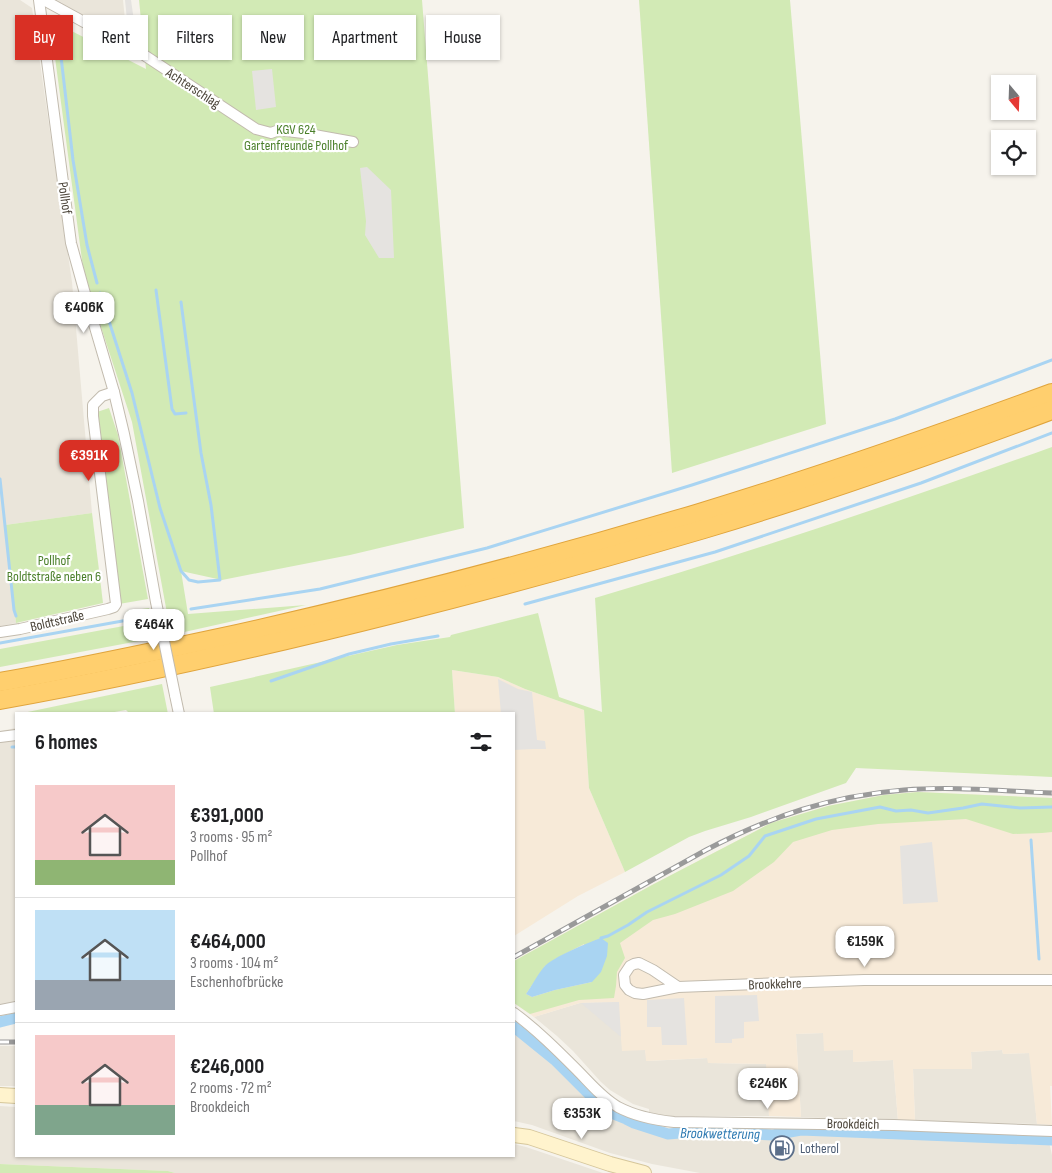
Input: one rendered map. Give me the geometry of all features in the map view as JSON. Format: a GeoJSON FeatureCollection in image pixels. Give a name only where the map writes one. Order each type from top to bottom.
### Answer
{"type":"FeatureCollection","features":[{"type":"Feature","properties":{"kind":"highway"},"geometry":{"type":"LineString","coordinates":[[0,682],[156,652],[309,618],[477,576],[700,513],[842,467],[1052,393]]}},
{"type":"Feature","properties":{"kind":"highway"},"geometry":{"type":"LineString","coordinates":[[0,700],[159,669],[312,635],[490,589],[724,522],[847,483],[1052,410]]}},
{"type":"Feature","properties":{"kind":"main road"},"geometry":{"type":"LineString","coordinates":[[0,1095],[15,1096]]}},
{"type":"Feature","properties":{"kind":"main road"},"geometry":{"type":"LineString","coordinates":[[515,1134],[644,1173]]}},
{"type":"Feature","properties":{"kind":"street","name":"Pollhof"},"geometry":{"type":"LineString","coordinates":[[39,0],[72,243],[114,392],[136,491],[179,712]]}},
{"type":"Feature","properties":{"kind":"street","name":"Achterschlag"},"geometry":{"type":"LineString","coordinates":[[44,0],[144,55],[256,128],[271,133],[279,130],[353,142]]}},
{"type":"Feature","properties":{"kind":"street","name":"Boldtstraße"},"geometry":{"type":"LineString","coordinates":[[0,632],[114,607],[116,604],[93,416],[93,405],[102,396],[114,392]]}},
{"type":"Feature","properties":{"kind":"street"},"geometry":{"type":"LineString","coordinates":[[0,738],[15,735]]}},
{"type":"Feature","properties":{"kind":"street","name":"Brookkehre"},"geometry":{"type":"LineString","coordinates":[[678,987],[653,970],[639,964],[630,966],[624,975],[625,985],[629,990],[643,994],[678,987],[864,980],[1052,980]]}},
{"type":"Feature","properties":{"kind":"street"},"geometry":{"type":"LineString","coordinates":[[0,1010],[15,1007]]}},
{"type":"Feature","properties":{"kind":"street","name":"Brookdeich"},"geometry":{"type":"LineString","coordinates":[[515,1014],[550,1043],[600,1094],[621,1108],[646,1118],[674,1122],[885,1125],[1052,1131]]}},
{"type":"Feature","properties":{"kind":"shaded area"},"geometry":{"type":"Polygon","coordinates":[[[0,0],[20,0],[32,8],[33,15],[15,15],[15,60],[40,60],[72,282],[92,513],[5,525],[16,623],[0,626],[0,0]]]}},
{"type":"Feature","properties":{"kind":"shaded area"},"geometry":{"type":"Polygon","coordinates":[[[57,0],[123,0],[124,15],[83,15],[57,0]]]}},
{"type":"Feature","properties":{"kind":"shaded area"},"geometry":{"type":"Polygon","coordinates":[[[125,0],[131,0],[133,15],[126,15],[125,0]]]}},
{"type":"Feature","properties":{"kind":"shaded area"},"geometry":{"type":"Polygon","coordinates":[[[272,69],[276,107],[256,110],[252,71],[272,69]]]}},
{"type":"Feature","properties":{"kind":"shaded area"},"geometry":{"type":"Polygon","coordinates":[[[367,167],[391,190],[394,258],[379,258],[365,235],[366,221],[360,168],[367,167]]]}},
{"type":"Feature","properties":{"kind":"shaded area"},"geometry":{"type":"Polygon","coordinates":[[[452,670],[498,677],[525,689],[584,710],[589,788],[625,872],[578,896],[515,935],[515,712],[455,712],[452,670]]]}},
{"type":"Feature","properties":{"kind":"shaded area"},"geometry":{"type":"Polygon","coordinates":[[[498,679],[518,689],[532,692],[537,740],[545,741],[546,749],[515,750],[515,712],[501,712],[498,679]]]}},
{"type":"Feature","properties":{"kind":"shaded area"},"geometry":{"type":"Polygon","coordinates":[[[15,728],[15,1001],[0,1005],[0,731],[15,728]]]}},
{"type":"Feature","properties":{"kind":"shaded area"},"geometry":{"type":"Polygon","coordinates":[[[918,792],[1052,798],[1052,1086],[1050,1086],[1052,1125],[1037,1124],[1029,1053],[1003,1054],[1002,1050],[971,1052],[972,1069],[913,1069],[915,1121],[898,1121],[893,1060],[853,1062],[853,1050],[824,1051],[823,1033],[796,1034],[801,1117],[769,1116],[766,1064],[708,1063],[707,1058],[646,1061],[645,1050],[622,1051],[618,1002],[580,1003],[534,1017],[515,1004],[515,960],[652,885],[771,823],[828,806],[884,795],[918,792]]]}},
{"type":"Feature","properties":{"kind":"shaded area"},"geometry":{"type":"Polygon","coordinates":[[[932,842],[938,902],[903,904],[900,846],[932,842]]]}},
{"type":"Feature","properties":{"kind":"shaded area"},"geometry":{"type":"Polygon","coordinates":[[[757,995],[759,1021],[744,1022],[744,1038],[732,1039],[732,1043],[715,1043],[715,996],[757,995]]]}},
{"type":"Feature","properties":{"kind":"shaded area"},"geometry":{"type":"Polygon","coordinates":[[[684,998],[687,1045],[662,1045],[661,1027],[647,1027],[647,1000],[684,998]]]}},
{"type":"Feature","properties":{"kind":"shaded area"},"geometry":{"type":"Polygon","coordinates":[[[619,1002],[645,1050],[647,1061],[708,1058],[708,1063],[767,1064],[769,1116],[666,1116],[649,1112],[649,1109],[633,1104],[610,1090],[573,1051],[534,1017],[580,1003],[619,1002]]]}},
{"type":"Feature","properties":{"kind":"shaded area"},"geometry":{"type":"Polygon","coordinates":[[[619,1002],[621,1037],[581,1003],[619,1002]]]}},
{"type":"Feature","properties":{"kind":"shaded area"},"geometry":{"type":"Polygon","coordinates":[[[515,1030],[554,1063],[594,1103],[622,1122],[641,1130],[665,1136],[720,1134],[776,1138],[802,1134],[1049,1142],[1052,1155],[1052,1173],[700,1173],[652,1164],[610,1153],[532,1125],[515,1121],[515,1030]]]}},
{"type":"Feature","properties":{"kind":"shaded area"},"geometry":{"type":"Polygon","coordinates":[[[823,1033],[853,1050],[854,1062],[893,1060],[898,1121],[801,1117],[796,1034],[823,1033]]]}},
{"type":"Feature","properties":{"kind":"shaded area"},"geometry":{"type":"Polygon","coordinates":[[[0,1046],[15,1046],[15,1086],[0,1086],[0,1046]]]}},
{"type":"Feature","properties":{"kind":"shaded area"},"geometry":{"type":"Polygon","coordinates":[[[1002,1050],[1003,1054],[1030,1053],[1037,1124],[915,1121],[913,1069],[972,1069],[971,1052],[1002,1050]]]}},
{"type":"Feature","properties":{"kind":"shaded area"},"geometry":{"type":"Polygon","coordinates":[[[0,1106],[15,1107],[15,1157],[515,1157],[515,1144],[603,1173],[175,1173],[168,1171],[0,1164],[0,1106]]]}},
{"type":"Feature","properties":{"kind":"green space","name":"KGV 624 Gartenfreunde Pollhof"},"geometry":{"type":"Polygon","coordinates":[[[139,0],[422,0],[464,528],[350,555],[222,580],[181,571],[188,614],[306,605],[171,635],[132,422],[84,275],[55,60],[73,60],[73,32],[83,37],[83,60],[128,60],[146,69],[145,60],[148,60],[148,15],[141,15],[139,0]]]}},
{"type":"Feature","properties":{"kind":"green space"},"geometry":{"type":"Polygon","coordinates":[[[639,0],[790,0],[826,424],[672,473],[639,0]]]}},
{"type":"Feature","properties":{"kind":"green space"},"geometry":{"type":"Polygon","coordinates":[[[109,408],[118,435],[148,599],[119,604],[97,412],[109,408]]]}},
{"type":"Feature","properties":{"kind":"green space"},"geometry":{"type":"Polygon","coordinates":[[[1052,447],[1052,777],[856,768],[846,783],[689,837],[625,872],[589,788],[584,710],[525,689],[498,677],[452,670],[455,712],[214,712],[210,687],[397,645],[450,637],[451,635],[538,613],[559,697],[602,712],[595,598],[825,526],[1052,447]]]}},
{"type":"Feature","properties":{"kind":"green space","name":"Pollhof Boldtstraße neben 6"},"geometry":{"type":"Polygon","coordinates":[[[92,513],[103,603],[16,623],[5,525],[92,513]]]}},
{"type":"Feature","properties":{"kind":"green space"},"geometry":{"type":"Polygon","coordinates":[[[149,608],[155,638],[0,667],[0,649],[129,625],[127,611],[149,608]]]}},
{"type":"Feature","properties":{"kind":"green space"},"geometry":{"type":"Polygon","coordinates":[[[162,684],[168,712],[128,712],[126,710],[114,712],[28,712],[162,684]]]}},
{"type":"Feature","properties":{"kind":"green space"},"geometry":{"type":"Polygon","coordinates":[[[918,792],[1052,798],[1052,832],[1013,834],[966,819],[878,824],[832,830],[793,842],[774,862],[733,891],[675,914],[653,920],[620,943],[625,958],[617,972],[614,998],[579,1000],[530,1014],[515,1004],[515,960],[652,885],[771,823],[828,806],[884,795],[918,792]],[[584,944],[545,966],[526,994],[532,997],[592,982],[584,944]]]}},
{"type":"Feature","properties":{"kind":"green space"},"geometry":{"type":"Polygon","coordinates":[[[0,1164],[168,1171],[175,1173],[0,1173],[0,1164]]]}},
{"type":"Feature","properties":{"kind":"water"},"geometry":{"type":"Polygon","coordinates":[[[601,938],[608,943],[607,956],[601,972],[592,982],[532,997],[526,994],[541,970],[548,963],[601,938]]]}},
{"type":"Feature","properties":{"kind":"waterway"},"geometry":{"type":"LineString","coordinates":[[61,60],[73,160],[87,245],[97,283]]}},
{"type":"Feature","properties":{"kind":"waterway"},"geometry":{"type":"LineString","coordinates":[[156,290],[172,409],[175,414],[186,413]]}},
{"type":"Feature","properties":{"kind":"waterway"},"geometry":{"type":"LineString","coordinates":[[100,293],[132,393],[160,508],[181,571],[189,580],[198,582],[220,580],[211,505],[201,453],[181,302]]}},
{"type":"Feature","properties":{"kind":"waterway"},"geometry":{"type":"LineString","coordinates":[[191,609],[320,589],[487,548],[692,485],[895,419],[1052,360]]}},
{"type":"Feature","properties":{"kind":"waterway"},"geometry":{"type":"LineString","coordinates":[[525,604],[715,552],[921,483],[1052,433]]}},
{"type":"Feature","properties":{"kind":"waterway"},"geometry":{"type":"LineString","coordinates":[[0,479],[16,616]]}},
{"type":"Feature","properties":{"kind":"waterway"},"geometry":{"type":"LineString","coordinates":[[0,643],[128,620]]}},
{"type":"Feature","properties":{"kind":"waterway"},"geometry":{"type":"LineString","coordinates":[[271,681],[349,654],[438,636]]}},
{"type":"Feature","properties":{"kind":"waterway"},"geometry":{"type":"LineString","coordinates":[[601,938],[628,925],[647,912],[721,875],[749,856],[765,836],[816,819],[880,807],[896,811],[911,810],[928,813],[982,804],[1020,808],[1052,807]]}},
{"type":"Feature","properties":{"kind":"waterway"},"geometry":{"type":"LineString","coordinates":[[1031,840],[1039,959]]}},
{"type":"Feature","properties":{"kind":"waterway"},"geometry":{"type":"LineString","coordinates":[[0,1022],[15,1018]]}},
{"type":"Feature","properties":{"kind":"waterway","name":"Brookwetterung"},"geometry":{"type":"LineString","coordinates":[[515,1028],[556,1061],[595,1100],[611,1113],[668,1134],[703,1131],[773,1135],[801,1130],[1052,1140]]}},
{"type":"Feature","properties":{"kind":"railway"},"geometry":{"type":"LineString","coordinates":[[515,956],[706,850],[754,827],[802,809],[851,797],[904,790],[959,789],[1052,793]]}},
{"type":"Feature","properties":{"kind":"railway"},"geometry":{"type":"LineString","coordinates":[[0,1042],[15,1042]]}},
{"type":"Feature","properties":{"kind":"place","name":"Lotherol"},"geometry":{"type":"Point","coordinates":[782,1148]}}]}
